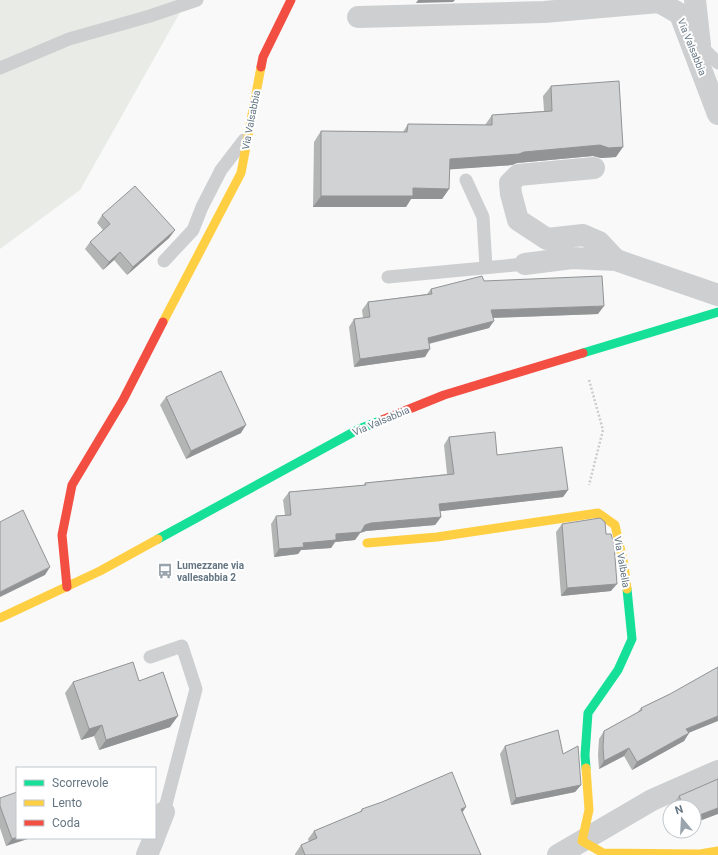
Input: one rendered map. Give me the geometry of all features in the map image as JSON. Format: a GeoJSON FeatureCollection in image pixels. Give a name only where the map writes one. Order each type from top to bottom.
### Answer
{"type":"FeatureCollection","features":[{"type":"Feature","properties":{"kind":"street","name":"Via Valsabbia"},"geometry":{"type":"LineString","coordinates":[[67,586],[62,535],[72,485],[123,400],[241,173],[263,57],[291,0]]}},
{"type":"Feature","properties":{"kind":"street"},"geometry":{"type":"LineString","coordinates":[[695,0],[700,45],[710,68]]}},
{"type":"Feature","properties":{"kind":"street","name":"Via Valsabbia"},"geometry":{"type":"LineString","coordinates":[[358,17],[544,12],[659,2],[680,14],[710,68],[718,114]]}},
{"type":"Feature","properties":{"kind":"street"},"geometry":{"type":"LineString","coordinates":[[594,168],[518,175],[510,183],[511,194],[518,220],[547,239],[583,235],[599,242],[616,260]]}},
{"type":"Feature","properties":{"kind":"street"},"geometry":{"type":"LineString","coordinates":[[525,264],[572,258],[616,260],[718,295]]}},
{"type":"Feature","properties":{"kind":"street","name":"Via Valsabbia"},"geometry":{"type":"LineString","coordinates":[[0,618],[100,571],[359,428],[444,395],[718,312]]}},
{"type":"Feature","properties":{"kind":"street","name":"Via Valbella"},"geometry":{"type":"LineString","coordinates":[[367,543],[437,537],[598,513],[615,525],[624,565],[632,639],[618,670],[588,713],[585,755],[589,810],[582,840]]}},
{"type":"Feature","properties":{"kind":"street"},"geometry":{"type":"LineString","coordinates":[[558,855],[652,800],[718,771]]}},
{"type":"Feature","properties":{"kind":"street"},"geometry":{"type":"LineString","coordinates":[[156,832],[164,812]]}},
{"type":"Feature","properties":{"kind":"street"},"geometry":{"type":"LineString","coordinates":[[147,855],[154,839]]}},
{"type":"Feature","properties":{"kind":"street"},"geometry":{"type":"LineString","coordinates":[[582,840],[603,853],[700,854],[718,850]]}},
{"type":"Feature","properties":{"kind":"lane"},"geometry":{"type":"LineString","coordinates":[[0,68],[69,39],[150,16],[197,0]]}},
{"type":"Feature","properties":{"kind":"lane"},"geometry":{"type":"LineString","coordinates":[[164,262],[193,230],[202,207],[221,170],[248,136]]}},
{"type":"Feature","properties":{"kind":"lane"},"geometry":{"type":"LineString","coordinates":[[466,180],[483,217],[486,267]]}},
{"type":"Feature","properties":{"kind":"lane"},"geometry":{"type":"LineString","coordinates":[[388,277],[525,264]]}},
{"type":"Feature","properties":{"kind":"lane"},"geometry":{"type":"LineString","coordinates":[[150,657],[182,646],[196,689],[164,812]]}},
{"type":"Feature","properties":{"kind":"path"},"geometry":{"type":"LineString","coordinates":[[575,516],[586,497],[603,430],[587,376]]}},
{"type":"Feature","properties":{"kind":"shaded area"},"geometry":{"type":"Polygon","coordinates":[[[0,0],[187,0],[80,190],[0,249],[0,0]]]}},
{"type":"Feature","properties":{"kind":"building"},"geometry":{"type":"Polygon","coordinates":[[[619,81],[623,147],[609,148],[600,145],[524,152],[519,154],[450,159],[449,189],[413,188],[413,196],[321,196],[321,131],[407,132],[408,124],[492,125],[492,115],[552,111],[551,86],[619,81]]]}},
{"type":"Feature","properties":{"kind":"building"},"geometry":{"type":"Polygon","coordinates":[[[135,186],[175,230],[133,267],[120,252],[109,262],[90,242],[110,224],[102,215],[135,186]]]}},
{"type":"Feature","properties":{"kind":"building"},"geometry":{"type":"Polygon","coordinates":[[[482,276],[484,281],[602,276],[604,306],[491,310],[494,321],[428,338],[430,349],[360,359],[354,319],[370,317],[368,302],[432,294],[431,289],[482,276]]]}},
{"type":"Feature","properties":{"kind":"building"},"geometry":{"type":"Polygon","coordinates":[[[221,371],[246,425],[191,451],[166,397],[221,371]]]}},
{"type":"Feature","properties":{"kind":"building"},"geometry":{"type":"Polygon","coordinates":[[[495,432],[497,455],[562,447],[568,490],[439,504],[441,517],[371,523],[365,525],[361,532],[336,534],[336,540],[303,543],[304,547],[279,549],[276,516],[291,515],[289,492],[366,485],[365,483],[454,474],[449,437],[495,432]]]}},
{"type":"Feature","properties":{"kind":"building"},"geometry":{"type":"Polygon","coordinates":[[[23,510],[50,567],[0,592],[0,522],[23,510]]]}},
{"type":"Feature","properties":{"kind":"building"},"geometry":{"type":"Polygon","coordinates":[[[600,518],[605,522],[606,534],[611,534],[614,544],[617,584],[567,588],[562,524],[600,518]]]}},
{"type":"Feature","properties":{"kind":"building"},"geometry":{"type":"Polygon","coordinates":[[[133,662],[139,681],[163,672],[178,716],[106,740],[102,725],[89,729],[73,682],[133,662]]]}},
{"type":"Feature","properties":{"kind":"building"},"geometry":{"type":"Polygon","coordinates":[[[718,667],[718,716],[686,729],[689,733],[637,762],[629,748],[604,761],[604,731],[642,710],[641,708],[670,694],[718,667]]]}},
{"type":"Feature","properties":{"kind":"building"},"geometry":{"type":"Polygon","coordinates":[[[558,730],[563,754],[578,746],[581,785],[516,798],[505,746],[558,730]]]}},
{"type":"Feature","properties":{"kind":"building"},"geometry":{"type":"Polygon","coordinates":[[[452,772],[466,807],[461,809],[481,855],[305,855],[301,845],[317,838],[314,831],[362,811],[362,809],[452,772]]]}},
{"type":"Feature","properties":{"kind":"building"},"geometry":{"type":"Polygon","coordinates":[[[718,779],[718,808],[702,814],[702,799],[680,799],[679,796],[718,779]]]}},
{"type":"Feature","properties":{"kind":"building"},"geometry":{"type":"Polygon","coordinates":[[[16,792],[16,837],[12,839],[0,806],[0,798],[16,792]]]}},
{"type":"Feature","properties":{"kind":"traffic: fast"},"geometry":{"type":"LineString","coordinates":[[583,353],[718,312]]}},
{"type":"Feature","properties":{"kind":"traffic: fast"},"geometry":{"type":"LineString","coordinates":[[158,539],[359,429],[382,420]]}},
{"type":"Feature","properties":{"kind":"traffic: fast"},"geometry":{"type":"LineString","coordinates":[[586,768],[585,755],[588,713],[618,670],[632,639],[627,589]]}},
{"type":"Feature","properties":{"kind":"traffic: slow"},"geometry":{"type":"LineString","coordinates":[[163,322],[241,173],[261,67]]}},
{"type":"Feature","properties":{"kind":"traffic: slow"},"geometry":{"type":"LineString","coordinates":[[367,543],[437,537],[598,513],[615,525],[624,565],[627,589]]}},
{"type":"Feature","properties":{"kind":"traffic: slow"},"geometry":{"type":"LineString","coordinates":[[0,618],[100,571],[158,539]]}},
{"type":"Feature","properties":{"kind":"traffic: slow"},"geometry":{"type":"LineString","coordinates":[[586,768],[589,810],[582,841],[603,853],[700,854],[718,851]]}},
{"type":"Feature","properties":{"kind":"traffic: jam"},"geometry":{"type":"LineString","coordinates":[[261,67],[263,57],[291,0]]}},
{"type":"Feature","properties":{"kind":"traffic: jam"},"geometry":{"type":"LineString","coordinates":[[67,587],[62,535],[72,485],[123,400],[163,322]]}},
{"type":"Feature","properties":{"kind":"traffic: jam"},"geometry":{"type":"LineString","coordinates":[[382,420],[444,395],[583,353]]}},
{"type":"Feature","properties":{"kind":"place","name":"Lumezzane via vallesabbia 2"},"geometry":{"type":"Point","coordinates":[165,571]}}]}
